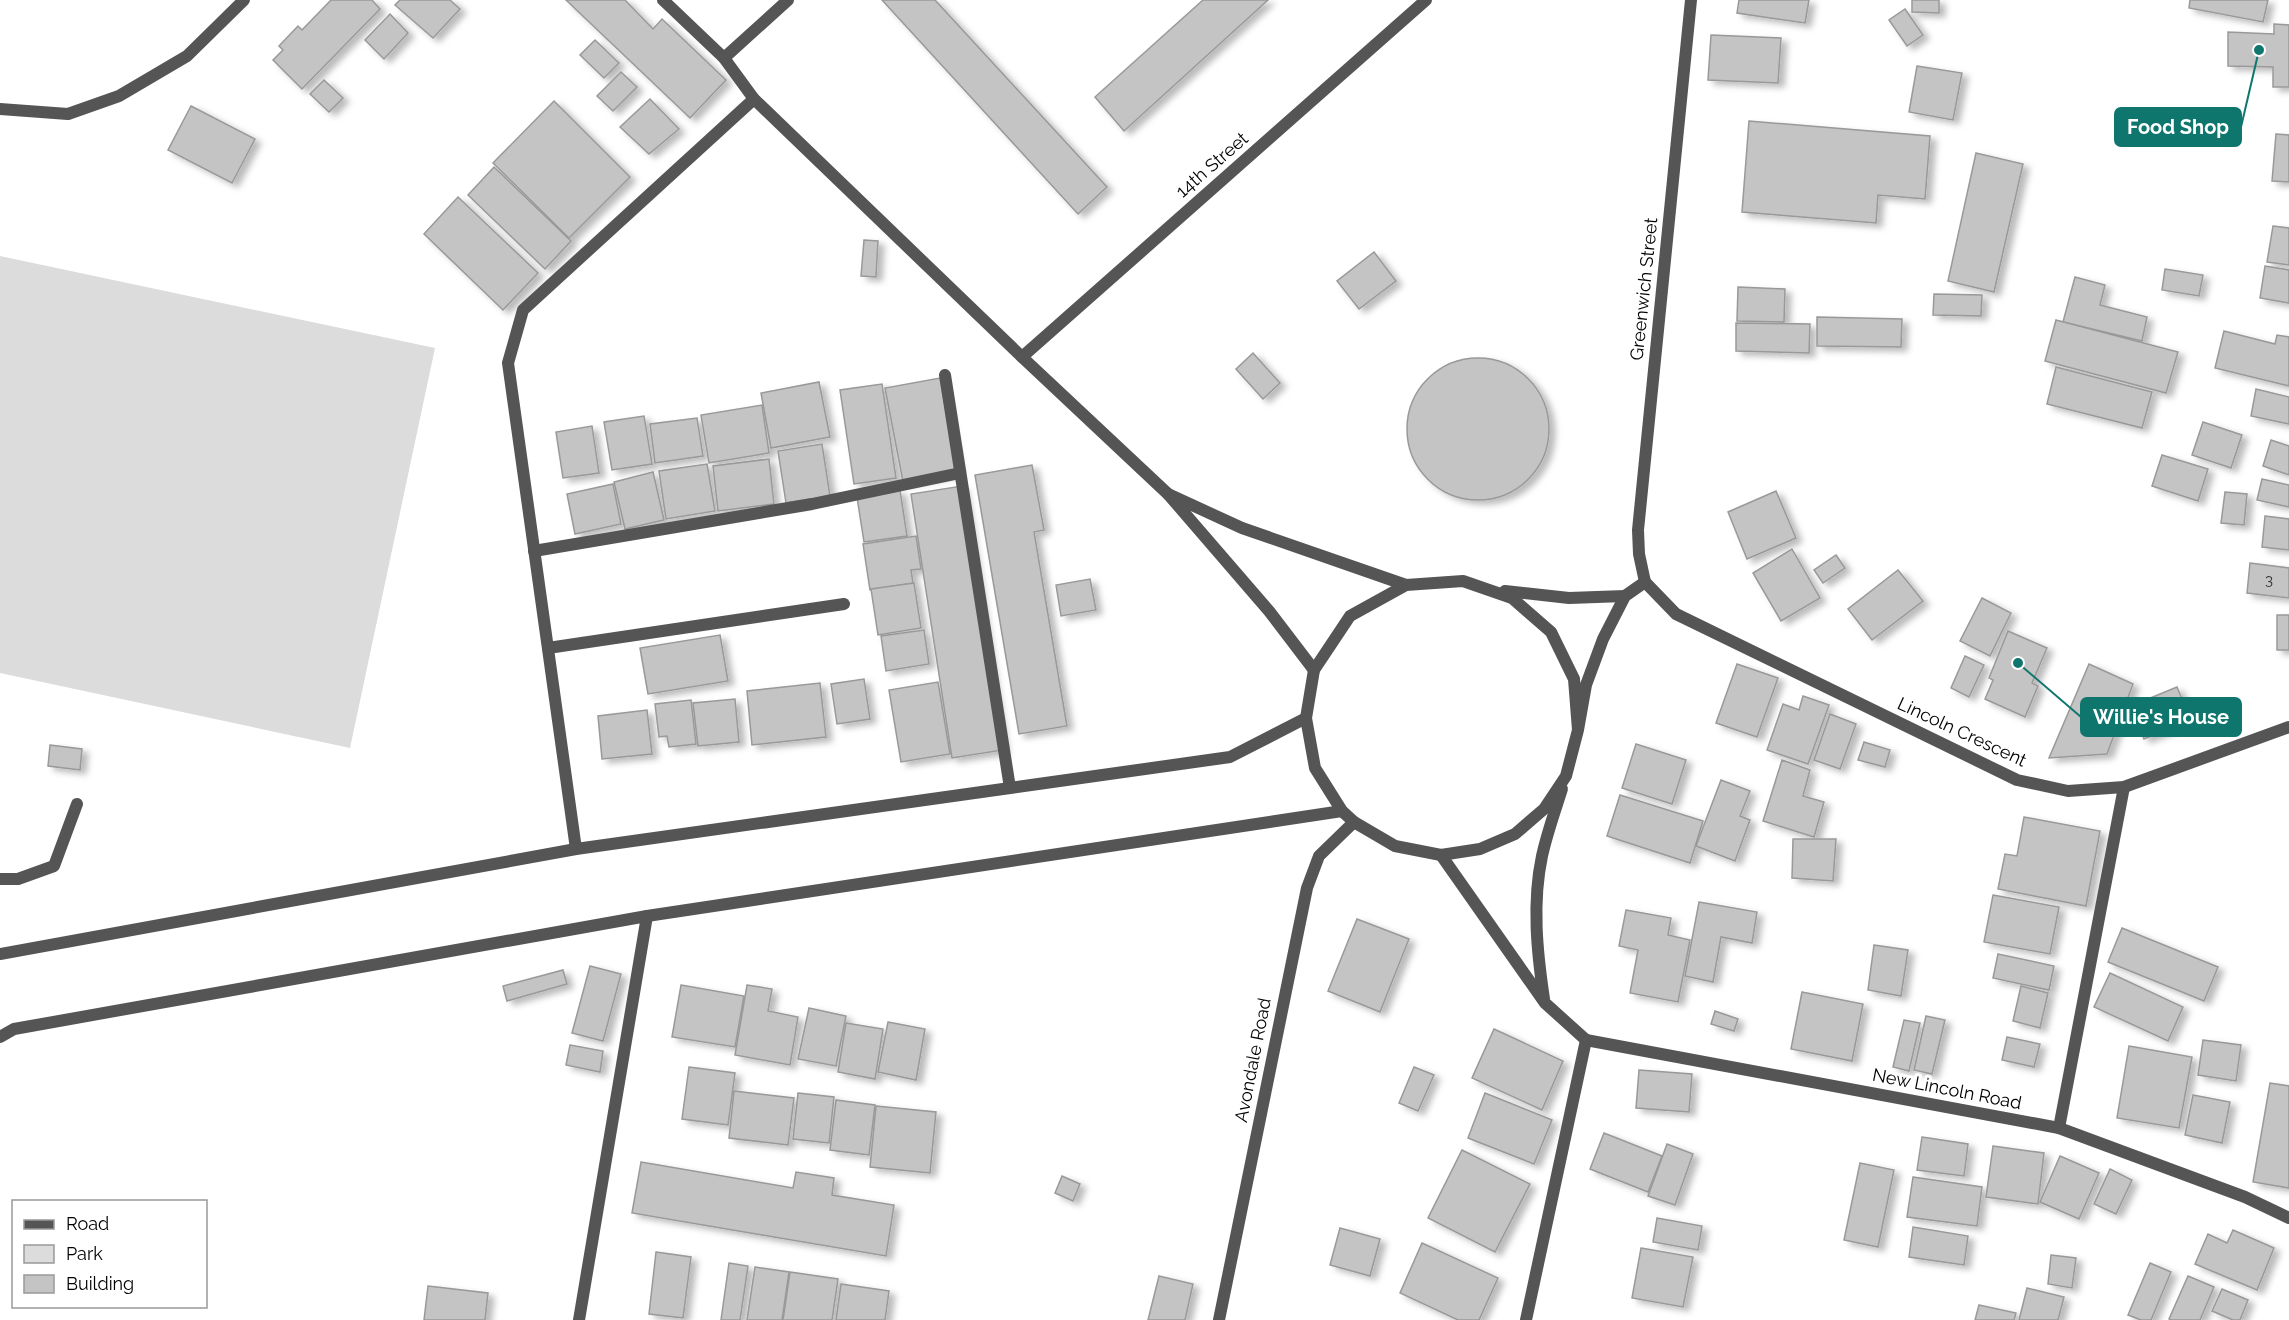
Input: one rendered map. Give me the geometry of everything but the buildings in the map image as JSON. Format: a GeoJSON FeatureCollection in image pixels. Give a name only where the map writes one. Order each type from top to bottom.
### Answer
{"type":"FeatureCollection","features":[{"type":"Feature","properties":{"kind":"street"},"geometry":{"type":"LineString","coordinates":[[0,109],[68,114],[119,96],[187,56],[244,0]]}},
{"type":"Feature","properties":{"kind":"street"},"geometry":{"type":"LineString","coordinates":[[663,0],[724,58],[754,99],[1168,494],[1269,611],[1314,670]]}},
{"type":"Feature","properties":{"kind":"street"},"geometry":{"type":"LineString","coordinates":[[724,58],[788,0]]}},
{"type":"Feature","properties":{"kind":"street","name":"14th Street"},"geometry":{"type":"LineString","coordinates":[[1022,357],[1426,0]]}},
{"type":"Feature","properties":{"kind":"street","name":"Greenwich Street"},"geometry":{"type":"LineString","coordinates":[[1645,582],[1639,554],[1638,530],[1691,0]]}},
{"type":"Feature","properties":{"kind":"street"},"geometry":{"type":"LineString","coordinates":[[576,849],[508,363],[523,310],[754,99]]}},
{"type":"Feature","properties":{"kind":"street"},"geometry":{"type":"LineString","coordinates":[[945,375],[1010,788]]}},
{"type":"Feature","properties":{"kind":"street"},"geometry":{"type":"LineString","coordinates":[[534,551],[812,504],[960,472]]}},
{"type":"Feature","properties":{"kind":"street"},"geometry":{"type":"LineString","coordinates":[[1168,494],[1242,528],[1406,585],[1463,581],[1514,593],[1569,598],[1625,596]]}},
{"type":"Feature","properties":{"kind":"street"},"geometry":{"type":"LineString","coordinates":[[1463,581],[1512,598],[1551,633],[1574,679],[1578,730]]}},
{"type":"Feature","properties":{"kind":"street"},"geometry":{"type":"LineString","coordinates":[[1545,1003],[1537,956],[1536,901],[1542,856],[1578,730],[1586,685],[1603,639],[1625,596],[1645,582]]}},
{"type":"Feature","properties":{"kind":"street","name":"Lincoln Crescent"},"geometry":{"type":"LineString","coordinates":[[1645,582],[1676,614],[2017,780],[2068,791],[2124,787],[2289,727]]}},
{"type":"Feature","properties":{"kind":"street"},"geometry":{"type":"LineString","coordinates":[[1406,585],[1350,616],[1314,670],[1306,718],[1315,768],[1342,811],[1354,822],[1395,846],[1441,855],[1479,849],[1515,834],[1544,809],[1566,776]]}},
{"type":"Feature","properties":{"kind":"street"},"geometry":{"type":"LineString","coordinates":[[548,648],[844,604]]}},
{"type":"Feature","properties":{"kind":"street"},"geometry":{"type":"LineString","coordinates":[[0,954],[576,849],[1230,757],[1306,718]]}},
{"type":"Feature","properties":{"kind":"street"},"geometry":{"type":"LineString","coordinates":[[2059,1128],[2124,787]]}},
{"type":"Feature","properties":{"kind":"street"},"geometry":{"type":"LineString","coordinates":[[0,879],[18,879],[54,866],[77,804]]}},
{"type":"Feature","properties":{"kind":"street"},"geometry":{"type":"LineString","coordinates":[[0,1037],[14,1029],[647,916],[1342,811]]}},
{"type":"Feature","properties":{"kind":"street","name":"Avondale Road"},"geometry":{"type":"LineString","coordinates":[[1219,1320],[1307,888],[1319,856],[1354,822]]}},
{"type":"Feature","properties":{"kind":"street"},"geometry":{"type":"LineString","coordinates":[[1441,855],[1545,1003],[1586,1040],[1526,1320]]}},
{"type":"Feature","properties":{"kind":"street"},"geometry":{"type":"LineString","coordinates":[[579,1320],[647,916]]}},
{"type":"Feature","properties":{"kind":"street","name":"New Lincoln Road"},"geometry":{"type":"LineString","coordinates":[[1586,1040],[2059,1128],[2245,1197],[2289,1218]]}},
{"type":"Feature","properties":{"kind":"green space"},"geometry":{"type":"Polygon","coordinates":[[[0,256],[435,348],[350,748],[0,673],[0,256]]]}},
{"type":"Feature","properties":{"kind":"place","name":"Food Shop"},"geometry":{"type":"Point","coordinates":[2259,50]}},
{"type":"Feature","properties":{"kind":"place","name":"Willie's House"},"geometry":{"type":"Point","coordinates":[2018,663]}}]}
